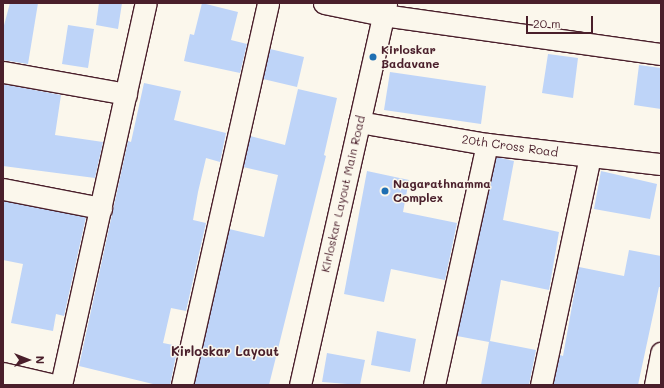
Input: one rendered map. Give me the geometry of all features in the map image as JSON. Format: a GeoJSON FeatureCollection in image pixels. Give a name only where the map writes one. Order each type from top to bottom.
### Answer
{"type":"FeatureCollection","features":[{"type":"Feature","properties":{"kind":"street"},"geometry":{"type":"LineString","coordinates":[[62,385],[146,3]]}},
{"type":"Feature","properties":{"kind":"street"},"geometry":{"type":"LineString","coordinates":[[182,385],[268,3]]}},
{"type":"Feature","properties":{"kind":"street"},"geometry":{"type":"LineString","coordinates":[[324,3],[384,9],[661,54]]}},
{"type":"Feature","properties":{"kind":"street","name":"Kirloskar Layout Main Road"},"geometry":{"type":"LineString","coordinates":[[300,385],[384,9]]}},
{"type":"Feature","properties":{"kind":"street"},"geometry":{"type":"LineString","coordinates":[[3,72],[126,94]]}},
{"type":"Feature","properties":{"kind":"street","name":"20th Cross Road"},"geometry":{"type":"LineString","coordinates":[[359,122],[487,144],[661,164]]}},
{"type":"Feature","properties":{"kind":"street"},"geometry":{"type":"LineString","coordinates":[[434,385],[487,144]]}},
{"type":"Feature","properties":{"kind":"street"},"geometry":{"type":"LineString","coordinates":[[541,385],[590,157]]}},
{"type":"Feature","properties":{"kind":"street"},"geometry":{"type":"LineString","coordinates":[[3,189],[101,208]]}},
{"type":"Feature","properties":{"kind":"street"},"geometry":{"type":"LineString","coordinates":[[655,385],[661,353]]}},
{"type":"Feature","properties":{"kind":"street"},"geometry":{"type":"LineString","coordinates":[[3,373],[54,385]]}},
{"type":"Feature","properties":{"kind":"building"},"geometry":{"type":"Polygon","coordinates":[[[10,3],[38,3],[28,64],[3,60],[3,29],[10,3]]]}},
{"type":"Feature","properties":{"kind":"building"},"geometry":{"type":"Polygon","coordinates":[[[99,3],[122,3],[118,29],[96,25],[99,3]]]}},
{"type":"Feature","properties":{"kind":"building"},"geometry":{"type":"Polygon","coordinates":[[[202,3],[238,12],[231,40],[247,44],[240,73],[184,61],[190,34],[194,35],[202,3]]]}},
{"type":"Feature","properties":{"kind":"building"},"geometry":{"type":"Polygon","coordinates":[[[68,25],[94,29],[88,68],[62,64],[68,25]]]}},
{"type":"Feature","properties":{"kind":"building"},"geometry":{"type":"Polygon","coordinates":[[[270,49],[304,57],[297,87],[263,79],[270,49]]]}},
{"type":"Feature","properties":{"kind":"building"},"geometry":{"type":"Polygon","coordinates":[[[548,54],[578,58],[573,98],[542,93],[548,54]]]}},
{"type":"Feature","properties":{"kind":"building"},"geometry":{"type":"Polygon","coordinates":[[[639,65],[661,68],[661,109],[634,105],[639,65]]]}},
{"type":"Feature","properties":{"kind":"building"},"geometry":{"type":"Polygon","coordinates":[[[390,72],[486,86],[481,124],[384,110],[390,72]]]}},
{"type":"Feature","properties":{"kind":"building"},"geometry":{"type":"Polygon","coordinates":[[[144,83],[181,91],[174,120],[226,133],[220,162],[206,158],[198,192],[193,220],[206,223],[186,311],[171,308],[163,343],[178,346],[170,385],[157,385],[79,366],[128,141],[131,142],[144,83]]]}},
{"type":"Feature","properties":{"kind":"building"},"geometry":{"type":"Polygon","coordinates":[[[3,84],[61,95],[55,135],[103,142],[95,178],[3,166],[3,84]]]}},
{"type":"Feature","properties":{"kind":"building"},"geometry":{"type":"Polygon","coordinates":[[[298,89],[337,98],[324,155],[326,156],[269,385],[194,385],[229,229],[264,237],[278,175],[243,167],[250,136],[285,145],[298,89]]]}},
{"type":"Feature","properties":{"kind":"building"},"geometry":{"type":"Polygon","coordinates":[[[496,157],[514,161],[503,220],[559,232],[549,290],[501,280],[490,341],[536,350],[529,385],[481,385],[489,342],[457,336],[496,157]]]}},
{"type":"Feature","properties":{"kind":"building"},"geometry":{"type":"Polygon","coordinates":[[[367,171],[409,180],[403,212],[457,223],[445,280],[391,269],[384,302],[344,294],[367,171]]]}},
{"type":"Feature","properties":{"kind":"building"},"geometry":{"type":"Polygon","coordinates":[[[601,171],[657,184],[650,219],[594,209],[601,171]]]}},
{"type":"Feature","properties":{"kind":"building"},"geometry":{"type":"Polygon","coordinates":[[[3,201],[86,217],[64,316],[56,314],[53,331],[11,323],[23,264],[3,260],[3,201]]]}},
{"type":"Feature","properties":{"kind":"building"},"geometry":{"type":"Polygon","coordinates":[[[629,250],[661,256],[661,287],[659,287],[638,385],[553,385],[560,355],[563,356],[579,267],[624,276],[629,250]]]}},
{"type":"Feature","properties":{"kind":"building"},"geometry":{"type":"Polygon","coordinates":[[[377,331],[416,339],[410,372],[371,365],[377,331]]]}},
{"type":"Feature","properties":{"kind":"building"},"geometry":{"type":"Polygon","coordinates":[[[327,353],[365,360],[360,385],[322,382],[327,353]]]}},
{"type":"Feature","properties":{"kind":"place","name":"Kirloskar Badavane"},"geometry":{"type":"Point","coordinates":[373,57]}},
{"type":"Feature","properties":{"kind":"place","name":"Nagarathnamma Complex"},"geometry":{"type":"Point","coordinates":[385,191]}},
{"type":"Feature","properties":{"kind":"district","name":"Kirloskar Layout"},"geometry":{"type":"Point","coordinates":[225,351]}}]}
